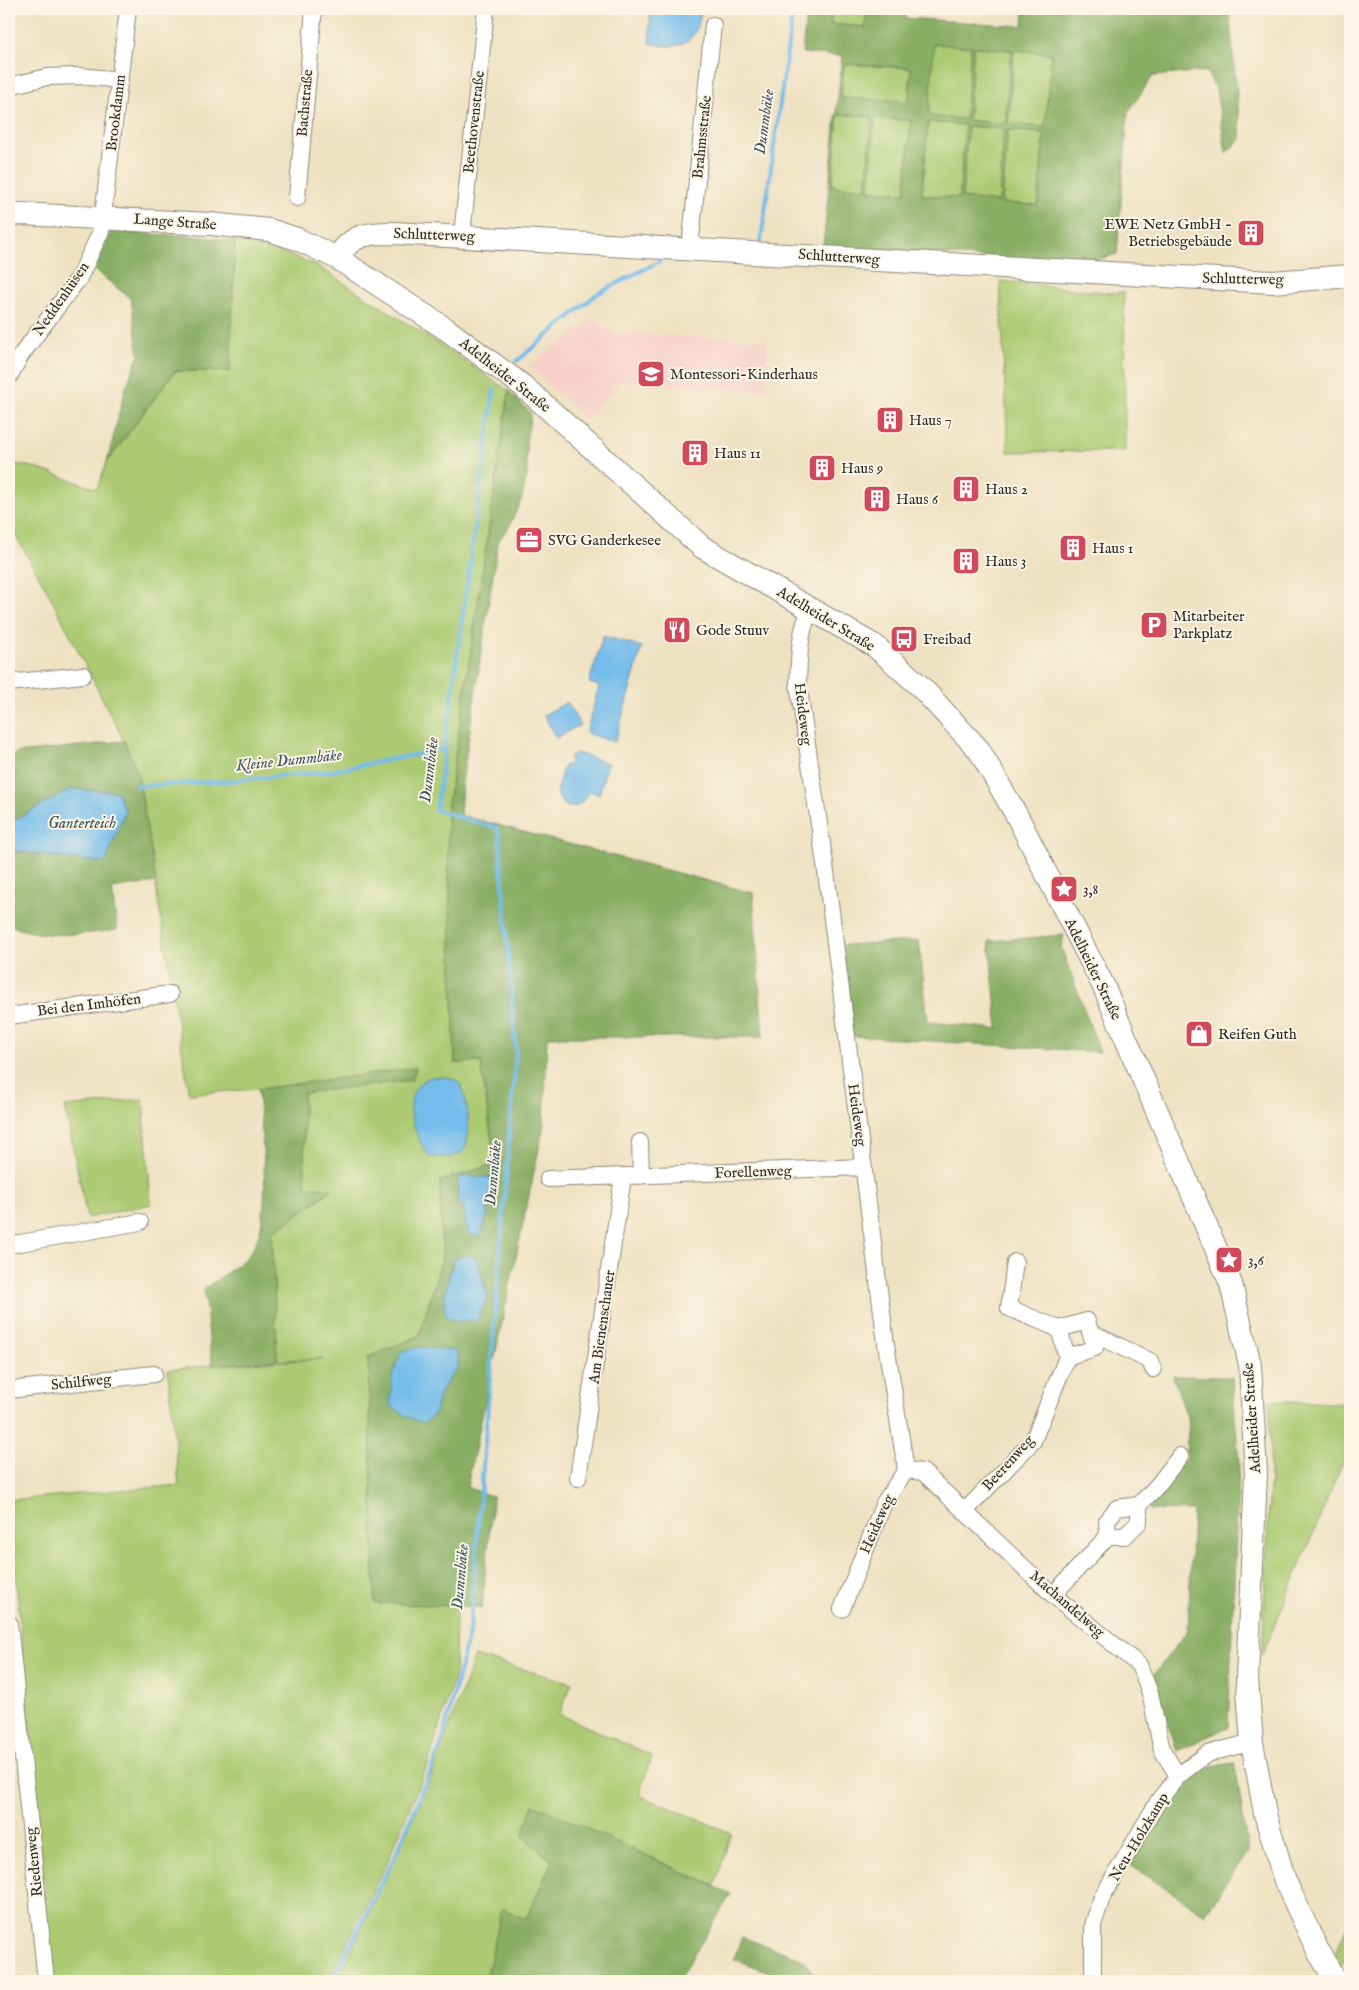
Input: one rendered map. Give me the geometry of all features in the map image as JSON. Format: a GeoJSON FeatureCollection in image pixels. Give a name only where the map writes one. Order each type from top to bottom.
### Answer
{"type":"FeatureCollection","features":[{"type":"Feature","properties":{"kind":"street","name":"Brookdamm"},"geometry":{"type":"LineString","coordinates":[[104,218],[128,9]]}},
{"type":"Feature","properties":{"kind":"street","name":"Bachstraße"},"geometry":{"type":"LineString","coordinates":[[297,198],[314,9]]}},
{"type":"Feature","properties":{"kind":"street","name":"Beethovenstraße"},"geometry":{"type":"LineString","coordinates":[[462,235],[486,9]]}},
{"type":"Feature","properties":{"kind":"street","name":"Brahmsstraße"},"geometry":{"type":"LineString","coordinates":[[690,248],[713,25]]}},
{"type":"Feature","properties":{"kind":"street"},"geometry":{"type":"LineString","coordinates":[[9,86],[47,77],[80,76],[120,80]]}},
{"type":"Feature","properties":{"kind":"street","name":"Lange Straße"},"geometry":{"type":"LineString","coordinates":[[9,215],[210,224],[269,230],[297,239],[336,258]]}},
{"type":"Feature","properties":{"kind":"street","name":"Neddenhüsen"},"geometry":{"type":"LineString","coordinates":[[9,377],[15,353],[79,278],[93,251],[104,218]]}},
{"type":"Feature","properties":{"kind":"street","name":"Schlutterweg"},"geometry":{"type":"LineString","coordinates":[[336,258],[343,248],[364,234],[462,235],[1262,281],[1350,276]]}},
{"type":"Feature","properties":{"kind":"street","name":"Adelheider Straße"},"geometry":{"type":"LineString","coordinates":[[336,258],[446,329],[523,386],[702,547],[875,646],[920,686],[979,750],[1017,816],[1103,986],[1231,1284],[1250,1365],[1256,1474],[1247,1678],[1252,1742],[1265,1814],[1285,1881],[1319,1953],[1336,1981]]}},
{"type":"Feature","properties":{"kind":"street","name":"Heideweg"},"geometry":{"type":"LineString","coordinates":[[811,609],[807,616],[799,658],[798,684],[825,864],[886,1344],[906,1470],[884,1503],[842,1609]]}},
{"type":"Feature","properties":{"kind":"street"},"geometry":{"type":"LineString","coordinates":[[9,683],[83,674]]}},
{"type":"Feature","properties":{"kind":"street","name":"Bei den Imhöfen"},"geometry":{"type":"LineString","coordinates":[[9,1016],[170,994]]}},
{"type":"Feature","properties":{"kind":"street"},"geometry":{"type":"LineString","coordinates":[[640,1142],[641,1176]]}},
{"type":"Feature","properties":{"kind":"street","name":"Forellenweg"},"geometry":{"type":"LineString","coordinates":[[548,1179],[864,1167]]}},
{"type":"Feature","properties":{"kind":"street","name":"Am Bienenschauer"},"geometry":{"type":"LineString","coordinates":[[578,1478],[623,1177]]}},
{"type":"Feature","properties":{"kind":"street"},"geometry":{"type":"LineString","coordinates":[[9,1245],[140,1222]]}},
{"type":"Feature","properties":{"kind":"street"},"geometry":{"type":"LineString","coordinates":[[1015,1262],[1009,1308],[1059,1329],[1087,1321],[1095,1348],[1067,1357],[1059,1329]]}},
{"type":"Feature","properties":{"kind":"street"},"geometry":{"type":"LineString","coordinates":[[1090,1332],[1150,1361],[1154,1369]]}},
{"type":"Feature","properties":{"kind":"street","name":"Beerenweg"},"geometry":{"type":"LineString","coordinates":[[966,1510],[1033,1441],[1067,1357]]}},
{"type":"Feature","properties":{"kind":"street","name":"Schilfweg"},"geometry":{"type":"LineString","coordinates":[[9,1390],[154,1374]]}},
{"type":"Feature","properties":{"kind":"street"},"geometry":{"type":"LineString","coordinates":[[1053,1595],[1108,1536],[1107,1520],[1117,1508],[1139,1505],[1157,1486],[1180,1456]]}},
{"type":"Feature","properties":{"kind":"street","name":"Machandelweg"},"geometry":{"type":"LineString","coordinates":[[906,1470],[923,1472],[966,1510],[1053,1595],[1139,1664],[1150,1693],[1162,1750],[1178,1776]]}},
{"type":"Feature","properties":{"kind":"street"},"geometry":{"type":"LineString","coordinates":[[1108,1536],[1125,1536],[1139,1522],[1139,1505]]}},
{"type":"Feature","properties":{"kind":"street","name":"Riedenweg"},"geometry":{"type":"LineString","coordinates":[[9,1623],[46,1981]]}},
{"type":"Feature","properties":{"kind":"street","name":"Neu-Holzkamp"},"geometry":{"type":"LineString","coordinates":[[1093,1981],[1093,1926],[1102,1897],[1159,1800],[1178,1776],[1207,1754],[1252,1742]]}},
{"type":"Feature","properties":{"kind":"shaded area","name":"Montessori-Kinderhaus"},"geometry":{"type":"Polygon","coordinates":[[[593,319],[614,333],[767,340],[765,391],[620,381],[586,420],[528,366],[593,319]]]}},
{"type":"Feature","properties":{"kind":"green space"},"geometry":{"type":"Polygon","coordinates":[[[807,9],[832,9],[831,24],[865,27],[867,9],[906,9],[905,18],[1023,26],[1024,9],[1229,9],[1241,139],[1226,153],[1216,89],[1206,71],[1153,76],[1128,112],[1117,254],[1083,264],[823,247],[842,56],[802,53],[807,9]],[[934,44],[929,116],[965,119],[971,47],[934,44]],[[974,47],[968,120],[1005,124],[1011,50],[974,47]],[[1014,50],[1008,124],[1045,127],[1051,54],[1014,50]],[[844,64],[841,98],[909,101],[911,68],[844,64]],[[838,114],[832,186],[866,189],[872,117],[838,114]],[[875,118],[869,190],[905,193],[911,121],[875,118]],[[928,122],[922,195],[959,198],[965,125],[928,122]],[[968,126],[962,198],[999,202],[1004,129],[968,126]],[[1008,130],[1002,203],[1038,205],[1044,133],[1008,130]]]}},
{"type":"Feature","properties":{"kind":"green space"},"geometry":{"type":"Polygon","coordinates":[[[832,9],[867,9],[865,27],[830,24],[832,9]]]}},
{"type":"Feature","properties":{"kind":"green space"},"geometry":{"type":"Polygon","coordinates":[[[934,43],[971,46],[966,120],[928,116],[934,43]]]}},
{"type":"Feature","properties":{"kind":"green space"},"geometry":{"type":"Polygon","coordinates":[[[974,47],[1011,50],[1005,124],[968,121],[974,47]]]}},
{"type":"Feature","properties":{"kind":"green space"},"geometry":{"type":"Polygon","coordinates":[[[1014,50],[1051,53],[1045,127],[1008,124],[1014,50]]]}},
{"type":"Feature","properties":{"kind":"green space"},"geometry":{"type":"Polygon","coordinates":[[[844,64],[911,68],[909,101],[840,98],[844,64]]]}},
{"type":"Feature","properties":{"kind":"green space"},"geometry":{"type":"Polygon","coordinates":[[[838,114],[872,117],[866,189],[832,186],[838,114]]]}},
{"type":"Feature","properties":{"kind":"green space"},"geometry":{"type":"Polygon","coordinates":[[[875,117],[911,121],[906,193],[869,190],[875,117]]]}},
{"type":"Feature","properties":{"kind":"green space"},"geometry":{"type":"Polygon","coordinates":[[[928,122],[966,125],[960,198],[922,195],[928,122]]]}},
{"type":"Feature","properties":{"kind":"green space"},"geometry":{"type":"Polygon","coordinates":[[[968,126],[1005,129],[999,202],[962,199],[968,126]]]}},
{"type":"Feature","properties":{"kind":"green space"},"geometry":{"type":"Polygon","coordinates":[[[1008,130],[1044,133],[1038,206],[1002,203],[1008,130]]]}},
{"type":"Feature","properties":{"kind":"green space"},"geometry":{"type":"Polygon","coordinates":[[[111,232],[193,236],[235,241],[230,371],[175,371],[107,462],[125,390],[139,355],[131,299],[95,270],[111,232]]]}},
{"type":"Feature","properties":{"kind":"green space"},"geometry":{"type":"Polygon","coordinates":[[[235,241],[258,245],[314,264],[509,391],[447,812],[455,1063],[481,1062],[495,1164],[440,1181],[442,1259],[419,1336],[368,1357],[375,1603],[456,1605],[455,1675],[429,1761],[387,1863],[329,1979],[323,1981],[52,1981],[9,1500],[179,1485],[168,1370],[212,1365],[323,1359],[277,1360],[272,1233],[332,1190],[305,1185],[303,1093],[411,1080],[416,1069],[258,1089],[189,1094],[138,774],[124,741],[47,590],[9,525],[9,463],[33,467],[97,489],[107,462],[175,371],[230,371],[235,241]]]}},
{"type":"Feature","properties":{"kind":"green space"},"geometry":{"type":"Polygon","coordinates":[[[1000,281],[1110,293],[1124,292],[1125,451],[1008,452],[1000,281]]]}},
{"type":"Feature","properties":{"kind":"green space"},"geometry":{"type":"Polygon","coordinates":[[[509,391],[531,413],[526,442],[527,476],[522,498],[509,527],[498,541],[462,782],[460,815],[753,893],[763,1037],[547,1037],[544,1125],[467,1487],[493,1497],[482,1607],[375,1603],[368,1357],[419,1336],[442,1259],[440,1181],[495,1164],[481,1062],[455,1063],[447,812],[509,391]],[[463,1255],[453,1260],[444,1296],[480,1312],[488,1298],[476,1257],[463,1255]],[[418,1347],[396,1366],[392,1378],[434,1414],[440,1392],[458,1366],[457,1352],[418,1347]]]}},
{"type":"Feature","properties":{"kind":"green space"},"geometry":{"type":"Polygon","coordinates":[[[124,741],[138,774],[156,882],[112,889],[117,930],[76,934],[47,934],[20,929],[9,924],[9,850],[105,863],[125,811],[117,792],[71,789],[9,823],[9,758],[17,753],[124,741]]]}},
{"type":"Feature","properties":{"kind":"green space"},"geometry":{"type":"Polygon","coordinates":[[[1064,935],[1061,947],[1100,1052],[853,1036],[843,945],[919,941],[928,1022],[998,1029],[989,941],[1064,935]]]}},
{"type":"Feature","properties":{"kind":"green space"},"geometry":{"type":"Polygon","coordinates":[[[416,1068],[411,1080],[303,1093],[305,1185],[332,1189],[272,1233],[277,1360],[212,1365],[204,1289],[245,1259],[257,1239],[262,1220],[264,1174],[258,1089],[416,1068]]]}},
{"type":"Feature","properties":{"kind":"green space"},"geometry":{"type":"Polygon","coordinates":[[[143,1099],[151,1204],[87,1218],[65,1107],[143,1099]]]}},
{"type":"Feature","properties":{"kind":"green space"},"geometry":{"type":"Polygon","coordinates":[[[1173,1376],[1232,1377],[1239,1463],[1228,1727],[1177,1751],[1152,1677],[1188,1630],[1193,1511],[1149,1510],[1150,1501],[1185,1460],[1189,1423],[1173,1376]]]}},
{"type":"Feature","properties":{"kind":"green space"},"geometry":{"type":"Polygon","coordinates":[[[1270,1400],[1350,1404],[1350,1445],[1262,1656],[1270,1483],[1270,1400]]]}},
{"type":"Feature","properties":{"kind":"green space"},"geometry":{"type":"Polygon","coordinates":[[[475,1656],[572,1683],[559,1714],[652,1756],[639,1795],[731,1833],[715,1886],[533,1805],[523,1836],[552,1861],[526,1919],[502,1909],[486,1981],[337,1981],[425,1793],[475,1656]]]}},
{"type":"Feature","properties":{"kind":"green space"},"geometry":{"type":"Polygon","coordinates":[[[1235,1763],[1248,1852],[1205,1914],[1130,1865],[1186,1780],[1211,1766],[1235,1763]]]}},
{"type":"Feature","properties":{"kind":"green space"},"geometry":{"type":"Polygon","coordinates":[[[533,1804],[731,1894],[678,1981],[486,1981],[502,1908],[526,1919],[552,1861],[523,1836],[533,1804]]]}},
{"type":"Feature","properties":{"kind":"green space"},"geometry":{"type":"Polygon","coordinates":[[[1350,1918],[1350,1954],[1336,1972],[1332,1963],[1350,1918]]]}},
{"type":"Feature","properties":{"kind":"green space"},"geometry":{"type":"Polygon","coordinates":[[[742,1937],[800,1958],[815,1973],[814,1981],[794,1981],[734,1959],[742,1937]]]}},
{"type":"Feature","properties":{"kind":"water"},"geometry":{"type":"Polygon","coordinates":[[[650,9],[701,9],[699,21],[692,37],[679,45],[671,46],[650,43],[650,9]]]}},
{"type":"Feature","properties":{"kind":"water"},"geometry":{"type":"Polygon","coordinates":[[[603,636],[642,647],[615,742],[586,733],[599,686],[589,683],[603,636]]]}},
{"type":"Feature","properties":{"kind":"water"},"geometry":{"type":"Polygon","coordinates":[[[567,702],[580,725],[556,738],[544,715],[567,702]]]}},
{"type":"Feature","properties":{"kind":"water"},"geometry":{"type":"Polygon","coordinates":[[[577,753],[608,763],[599,794],[588,791],[580,804],[569,807],[558,796],[558,786],[564,766],[570,764],[570,756],[577,753]]]}},
{"type":"Feature","properties":{"kind":"water","name":"Ganterteich"},"geometry":{"type":"Polygon","coordinates":[[[71,789],[117,792],[125,811],[105,863],[9,850],[9,823],[71,789]]]}},
{"type":"Feature","properties":{"kind":"water"},"geometry":{"type":"Polygon","coordinates":[[[431,1077],[445,1077],[455,1080],[461,1087],[464,1095],[468,1115],[468,1136],[464,1150],[457,1155],[430,1157],[418,1137],[414,1125],[411,1114],[411,1102],[414,1092],[420,1083],[431,1077]]]}},
{"type":"Feature","properties":{"kind":"water"},"geometry":{"type":"Polygon","coordinates":[[[463,1176],[492,1178],[487,1215],[481,1237],[470,1235],[466,1226],[464,1208],[457,1200],[458,1180],[463,1176]]]}},
{"type":"Feature","properties":{"kind":"water"},"geometry":{"type":"Polygon","coordinates":[[[463,1255],[476,1257],[488,1298],[478,1320],[456,1321],[445,1316],[444,1296],[454,1260],[463,1255]]]}},
{"type":"Feature","properties":{"kind":"water"},"geometry":{"type":"Polygon","coordinates":[[[418,1347],[457,1351],[458,1366],[440,1392],[434,1414],[424,1423],[407,1417],[390,1405],[392,1378],[401,1352],[418,1347]]]}},
{"type":"Feature","properties":{"kind":"waterway","name":"Dummbäke"},"geometry":{"type":"LineString","coordinates":[[761,240],[793,9]]}},
{"type":"Feature","properties":{"kind":"waterway","name":"Dummbäke"},"geometry":{"type":"LineString","coordinates":[[517,361],[597,294],[660,261]]}},
{"type":"Feature","properties":{"kind":"waterway","name":"Dummbäke"},"geometry":{"type":"LineString","coordinates":[[332,1981],[395,1856],[441,1745],[470,1629],[516,1052],[497,828],[436,810],[494,389]]}},
{"type":"Feature","properties":{"kind":"waterway","name":"Kleine Dummbäke"},"geometry":{"type":"LineString","coordinates":[[136,786],[229,781],[332,771],[443,749]]}},
{"type":"Feature","properties":{"kind":"place","name":"EWE Netz GmbH - Betriebsgebäude"},"geometry":{"type":"Point","coordinates":[1251,233]}},
{"type":"Feature","properties":{"kind":"place","name":"Montessori-Kinderhaus"},"geometry":{"type":"Point","coordinates":[651,374]}},
{"type":"Feature","properties":{"kind":"place","name":"Haus 7"},"geometry":{"type":"Point","coordinates":[890,420]}},
{"type":"Feature","properties":{"kind":"place","name":"Haus 11"},"geometry":{"type":"Point","coordinates":[695,453]}},
{"type":"Feature","properties":{"kind":"place","name":"Haus 9"},"geometry":{"type":"Point","coordinates":[822,468]}},
{"type":"Feature","properties":{"kind":"place","name":"Haus 2"},"geometry":{"type":"Point","coordinates":[966,489]}},
{"type":"Feature","properties":{"kind":"place","name":"Haus 6"},"geometry":{"type":"Point","coordinates":[877,499]}},
{"type":"Feature","properties":{"kind":"place","name":"SVG Ganderkesee"},"geometry":{"type":"Point","coordinates":[529,540]}},
{"type":"Feature","properties":{"kind":"place","name":"Haus 1"},"geometry":{"type":"Point","coordinates":[1073,548]}},
{"type":"Feature","properties":{"kind":"place","name":"Haus 3"},"geometry":{"type":"Point","coordinates":[966,561]}},
{"type":"Feature","properties":{"kind":"place","name":"Mitarbeiter Parkplatz"},"geometry":{"type":"Point","coordinates":[1154,625]}},
{"type":"Feature","properties":{"kind":"place","name":"Gode Stuuv"},"geometry":{"type":"Point","coordinates":[677,630]}},
{"type":"Feature","properties":{"kind":"place","name":"Freibad"},"geometry":{"type":"Point","coordinates":[904,639]}},
{"type":"Feature","properties":{"kind":"place","name":"3,8"},"geometry":{"type":"Point","coordinates":[1064,889]}},
{"type":"Feature","properties":{"kind":"place","name":"Reifen Guth"},"geometry":{"type":"Point","coordinates":[1199,1034]}},
{"type":"Feature","properties":{"kind":"place","name":"3,6"},"geometry":{"type":"Point","coordinates":[1229,1260]}}]}
